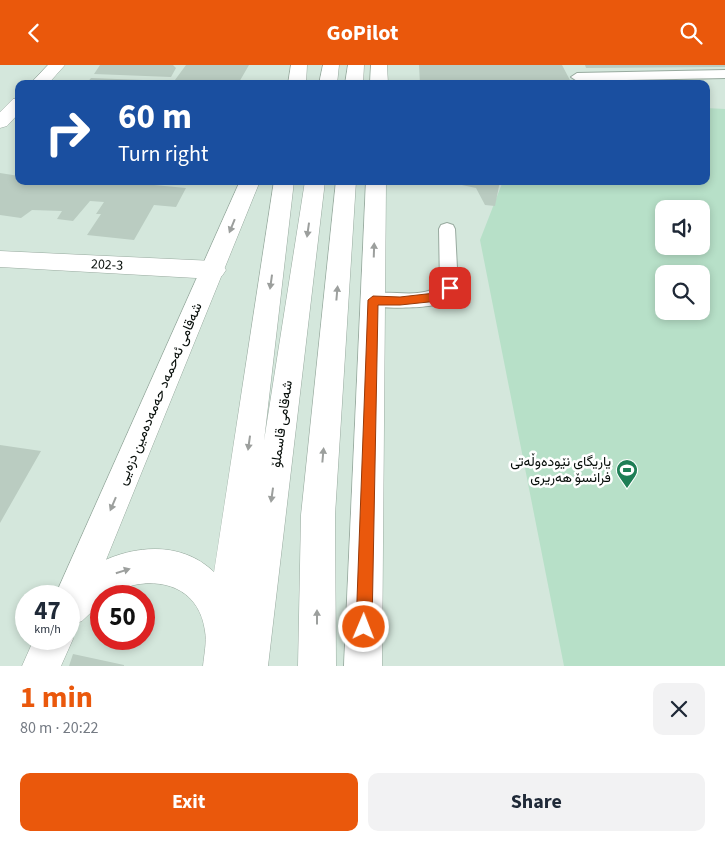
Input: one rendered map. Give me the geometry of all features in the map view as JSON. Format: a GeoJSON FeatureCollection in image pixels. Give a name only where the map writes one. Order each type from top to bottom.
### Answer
{"type":"FeatureCollection","features":[{"type":"Feature","properties":{"kind":"main road"},"geometry":{"type":"LineString","coordinates":[[42,80],[57,65]]}},
{"type":"Feature","properties":{"kind":"main road"},"geometry":{"type":"LineString","coordinates":[[292,80],[299,65]]}},
{"type":"Feature","properties":{"kind":"main road"},"geometry":{"type":"LineString","coordinates":[[297,80],[299,65]]}},
{"type":"Feature","properties":{"kind":"main road"},"geometry":{"type":"LineString","coordinates":[[329,80],[331,65]]}},
{"type":"Feature","properties":{"kind":"main road"},"geometry":{"type":"LineString","coordinates":[[354,80],[356,65]]}},
{"type":"Feature","properties":{"kind":"main road"},"geometry":{"type":"LineString","coordinates":[[379,65],[379,80]]}},
{"type":"Feature","properties":{"kind":"main road"},"geometry":{"type":"LineString","coordinates":[[0,122],[15,107]]}},
{"type":"Feature","properties":{"kind":"main road","name":"شەقامی ئەحمەد حەمەدەمین دزەیی"},"geometry":{"type":"LineString","coordinates":[[78,585],[214,271],[248,185]]}},
{"type":"Feature","properties":{"kind":"main road"},"geometry":{"type":"LineString","coordinates":[[222,666],[224,631],[283,185]]}},
{"type":"Feature","properties":{"kind":"main road","name":"شەقامی قاسملۆ"},"geometry":{"type":"LineString","coordinates":[[249,666],[314,185]]}},
{"type":"Feature","properties":{"kind":"main road"},"geometry":{"type":"LineString","coordinates":[[317,666],[318,515],[346,185]]}},
{"type":"Feature","properties":{"kind":"main road"},"geometry":{"type":"LineString","coordinates":[[363,666],[376,185]]}},
{"type":"Feature","properties":{"kind":"main road","name":"202-3"},"geometry":{"type":"LineString","coordinates":[[0,259],[214,271]]}},
{"type":"Feature","properties":{"kind":"main road"},"geometry":{"type":"LineString","coordinates":[[80,598],[91,588],[119,572],[148,565],[175,567],[198,580],[215,602],[224,631]]}},
{"type":"Feature","properties":{"kind":"main road"},"geometry":{"type":"LineString","coordinates":[[41,666],[49,650]]}},
{"type":"Feature","properties":{"kind":"lane"},"geometry":{"type":"LineString","coordinates":[[578,77],[725,74]]}},
{"type":"Feature","properties":{"kind":"lane"},"geometry":{"type":"LineString","coordinates":[[373,300],[400,301],[438,297],[450,288],[447,229]]}},
{"type":"Feature","properties":{"kind":"green space","name":"یاریگای نێودەوڵەتی فرانسۆ هەریری"},"geometry":{"type":"Polygon","coordinates":[[[710,108],[725,109],[725,666],[564,666],[480,240],[501,185],[710,185],[710,108]]]}},
{"type":"Feature","properties":{"kind":"building"},"geometry":{"type":"Polygon","coordinates":[[[100,65],[173,65],[176,68],[171,77],[94,74],[100,65]]]}},
{"type":"Feature","properties":{"kind":"building"},"geometry":{"type":"Polygon","coordinates":[[[186,65],[249,65],[240,80],[175,80],[186,65]]]}},
{"type":"Feature","properties":{"kind":"building"},"geometry":{"type":"Polygon","coordinates":[[[419,65],[562,65],[570,80],[420,80],[419,65]]]}},
{"type":"Feature","properties":{"kind":"building"},"geometry":{"type":"Polygon","coordinates":[[[585,65],[725,65],[725,67],[586,68],[585,65]]]}},
{"type":"Feature","properties":{"kind":"building"},"geometry":{"type":"Polygon","coordinates":[[[91,78],[143,80],[89,80],[91,78]]]}},
{"type":"Feature","properties":{"kind":"building"},"geometry":{"type":"Polygon","coordinates":[[[0,173],[15,175],[15,185],[154,185],[186,188],[176,207],[154,205],[134,240],[87,235],[101,214],[96,214],[104,202],[90,201],[73,221],[57,219],[62,211],[32,210],[21,218],[0,215],[0,173]]]}},
{"type":"Feature","properties":{"kind":"building"},"geometry":{"type":"Polygon","coordinates":[[[462,185],[499,185],[495,206],[485,205],[476,188],[462,185]]]}},
{"type":"Feature","properties":{"kind":"building"},"geometry":{"type":"Polygon","coordinates":[[[0,445],[41,451],[0,523],[0,445]]]}},
{"type":"Feature","properties":{"kind":"building"},"geometry":{"type":"Polygon","coordinates":[[[73,654],[124,665],[124,666],[69,666],[73,654]]]}},
{"type":"Feature","properties":{"kind":"place","name":"یاریگای نێودەوڵەتی فرانسۆ هەریری"},"geometry":{"type":"Point","coordinates":[627,489]}},
{"type":"Feature","properties":{"kind":"route"},"geometry":{"type":"LineString","coordinates":[[364,627],[373,300],[400,301],[438,297],[450,288]]}}]}
